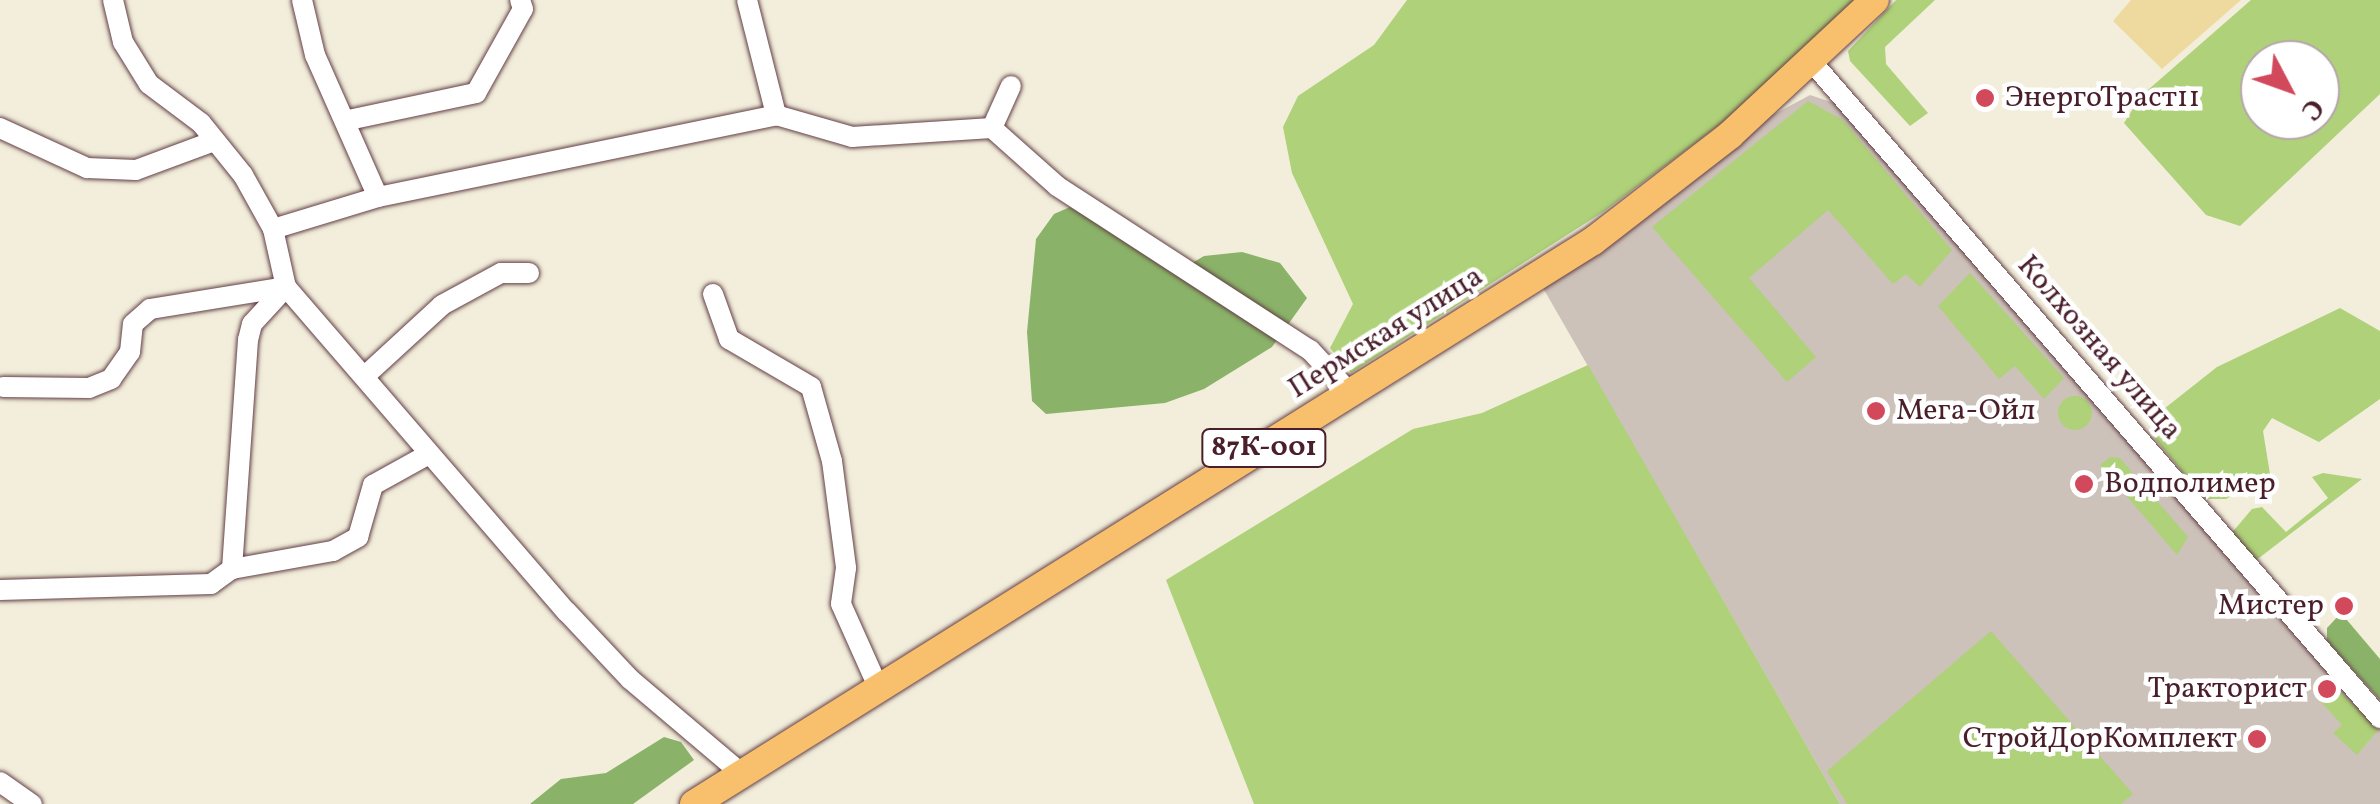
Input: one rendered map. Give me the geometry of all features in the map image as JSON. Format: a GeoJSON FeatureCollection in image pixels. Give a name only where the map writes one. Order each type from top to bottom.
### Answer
{"type":"FeatureCollection","features":[{"type":"Feature","properties":{"kind":"main road","name":"Пермская улица"},"geometry":{"type":"LineString","coordinates":[[694,804],[880,691],[1604,232],[1716,148],[1875,0]]}},
{"type":"Feature","properties":{"kind":"street"},"geometry":{"type":"LineString","coordinates":[[113,0],[123,42],[150,84],[214,141],[243,175],[273,229],[286,287],[630,680],[744,775]]}},
{"type":"Feature","properties":{"kind":"street"},"geometry":{"type":"LineString","coordinates":[[302,0],[315,55],[349,120],[378,197]]}},
{"type":"Feature","properties":{"kind":"street"},"geometry":{"type":"LineString","coordinates":[[349,120],[476,93],[523,9],[520,0]]}},
{"type":"Feature","properties":{"kind":"street"},"geometry":{"type":"LineString","coordinates":[[747,0],[776,115]]}},
{"type":"Feature","properties":{"kind":"street","name":"Колхозная улица"},"geometry":{"type":"LineString","coordinates":[[1812,62],[2380,718]]}},
{"type":"Feature","properties":{"kind":"street"},"geometry":{"type":"LineString","coordinates":[[992,128],[1010,86]]}},
{"type":"Feature","properties":{"kind":"street"},"geometry":{"type":"LineString","coordinates":[[273,229],[378,197],[776,115],[852,137],[992,128],[1057,186],[1310,350],[1351,394]]}},
{"type":"Feature","properties":{"kind":"street"},"geometry":{"type":"LineString","coordinates":[[0,128],[86,168],[136,170],[214,141]]}},
{"type":"Feature","properties":{"kind":"street"},"geometry":{"type":"LineString","coordinates":[[366,375],[442,305],[500,273],[529,273]]}},
{"type":"Feature","properties":{"kind":"street"},"geometry":{"type":"LineString","coordinates":[[2,387],[90,388],[111,379],[130,352],[133,324],[150,309],[286,287]]}},
{"type":"Feature","properties":{"kind":"street"},"geometry":{"type":"LineString","coordinates":[[232,568],[248,340],[252,324],[286,287]]}},
{"type":"Feature","properties":{"kind":"street"},"geometry":{"type":"LineString","coordinates":[[713,294],[728,339],[812,387],[832,460],[846,568],[841,604],[880,691]]}},
{"type":"Feature","properties":{"kind":"street"},"geometry":{"type":"LineString","coordinates":[[0,590],[211,584],[232,568],[333,551],[358,537],[373,485],[429,454]]}},
{"type":"Feature","properties":{"kind":"street"},"geometry":{"type":"LineString","coordinates":[[0,782],[32,804]]}},
{"type":"Feature","properties":{"kind":"shaded area"},"geometry":{"type":"Polygon","coordinates":[[[1810,95],[1837,104],[2380,728],[2380,804],[1840,804],[1543,288],[1682,191],[1769,117],[1810,95]]]}},
{"type":"Feature","properties":{"kind":"green space"},"geometry":{"type":"Polygon","coordinates":[[[1407,0],[1855,0],[1729,118],[1603,212],[1351,373],[1330,348],[1353,304],[1292,173],[1283,127],[1298,96],[1374,45],[1407,0]]]}},
{"type":"Feature","properties":{"kind":"green space"},"geometry":{"type":"Polygon","coordinates":[[[1896,0],[1935,0],[1885,47],[1886,64],[1928,113],[1910,126],[1850,61],[1848,51],[1896,0]]]}},
{"type":"Feature","properties":{"kind":"green space"},"geometry":{"type":"Polygon","coordinates":[[[2251,0],[2380,0],[2380,94],[2340,132],[2340,40],[2240,40],[2240,140],[2331,140],[2240,226],[2206,215],[2124,123],[2141,96],[2251,0]]]}},
{"type":"Feature","properties":{"kind":"green space"},"geometry":{"type":"Polygon","coordinates":[[[1808,101],[1843,120],[1952,250],[1920,287],[1906,274],[1893,284],[1828,210],[1749,278],[1816,357],[1787,382],[1652,227],[1808,101]]]}},
{"type":"Feature","properties":{"kind":"green space"},"geometry":{"type":"Polygon","coordinates":[[[1070,207],[1177,272],[1204,256],[1242,252],[1280,263],[1307,298],[1272,347],[1204,389],[1165,403],[1046,414],[1032,401],[1027,332],[1036,239],[1054,214],[1070,207]]]}},
{"type":"Feature","properties":{"kind":"green space"},"geometry":{"type":"Polygon","coordinates":[[[1970,273],[2064,378],[2044,399],[2015,366],[1999,379],[1938,306],[1970,273]]]}},
{"type":"Feature","properties":{"kind":"green space"},"geometry":{"type":"Polygon","coordinates":[[[2340,308],[2380,331],[2380,399],[2319,442],[2272,418],[2263,431],[2270,474],[2226,499],[2205,499],[2151,434],[2155,416],[2217,367],[2340,308]]]}},
{"type":"Feature","properties":{"kind":"green space"},"geometry":{"type":"Polygon","coordinates":[[[1588,365],[1840,804],[1254,804],[1166,580],[1413,429],[1482,413],[1588,365]]]}},
{"type":"Feature","properties":{"kind":"green space"},"geometry":{"type":"Polygon","coordinates":[[[2075,396],[2087,401],[2092,413],[2087,425],[2075,430],[2063,425],[2058,413],[2063,401],[2075,396]]]}},
{"type":"Feature","properties":{"kind":"green space"},"geometry":{"type":"Polygon","coordinates":[[[2110,457],[2120,458],[2188,537],[2177,555],[2100,465],[2110,457]]]}},
{"type":"Feature","properties":{"kind":"green space"},"geometry":{"type":"Polygon","coordinates":[[[2323,473],[2362,479],[2255,561],[2230,535],[2252,509],[2262,507],[2286,532],[2328,498],[2312,477],[2323,473]]]}},
{"type":"Feature","properties":{"kind":"green space"},"geometry":{"type":"Polygon","coordinates":[[[2341,613],[2380,659],[2380,700],[2327,641],[2327,628],[2341,613]]]}},
{"type":"Feature","properties":{"kind":"green space"},"geometry":{"type":"Polygon","coordinates":[[[1991,631],[2133,794],[2121,804],[1847,804],[1827,771],[1991,631]]]}},
{"type":"Feature","properties":{"kind":"green space"},"geometry":{"type":"Polygon","coordinates":[[[2327,679],[2379,729],[2357,755],[2333,733],[2342,725],[2314,694],[2327,679]]]}},
{"type":"Feature","properties":{"kind":"green space"},"geometry":{"type":"Polygon","coordinates":[[[664,737],[681,742],[694,760],[633,804],[530,804],[561,779],[606,773],[664,737]]]}},
{"type":"Feature","properties":{"kind":"sand"},"geometry":{"type":"Polygon","coordinates":[[[2131,0],[2241,0],[2162,69],[2113,21],[2131,0]]]}},
{"type":"Feature","properties":{"kind":"place","name":"ЭнергоТраст11"},"geometry":{"type":"Point","coordinates":[1985,98]}},
{"type":"Feature","properties":{"kind":"place","name":"Мега-Ойл"},"geometry":{"type":"Point","coordinates":[1876,411]}},
{"type":"Feature","properties":{"kind":"place","name":"Водполимер"},"geometry":{"type":"Point","coordinates":[2084,484]}},
{"type":"Feature","properties":{"kind":"place","name":"Мистер"},"geometry":{"type":"Point","coordinates":[2344,606]}},
{"type":"Feature","properties":{"kind":"place","name":"Тракторист"},"geometry":{"type":"Point","coordinates":[2327,689]}},
{"type":"Feature","properties":{"kind":"place","name":"СтройДорКомплект"},"geometry":{"type":"Point","coordinates":[2257,739]}}]}
